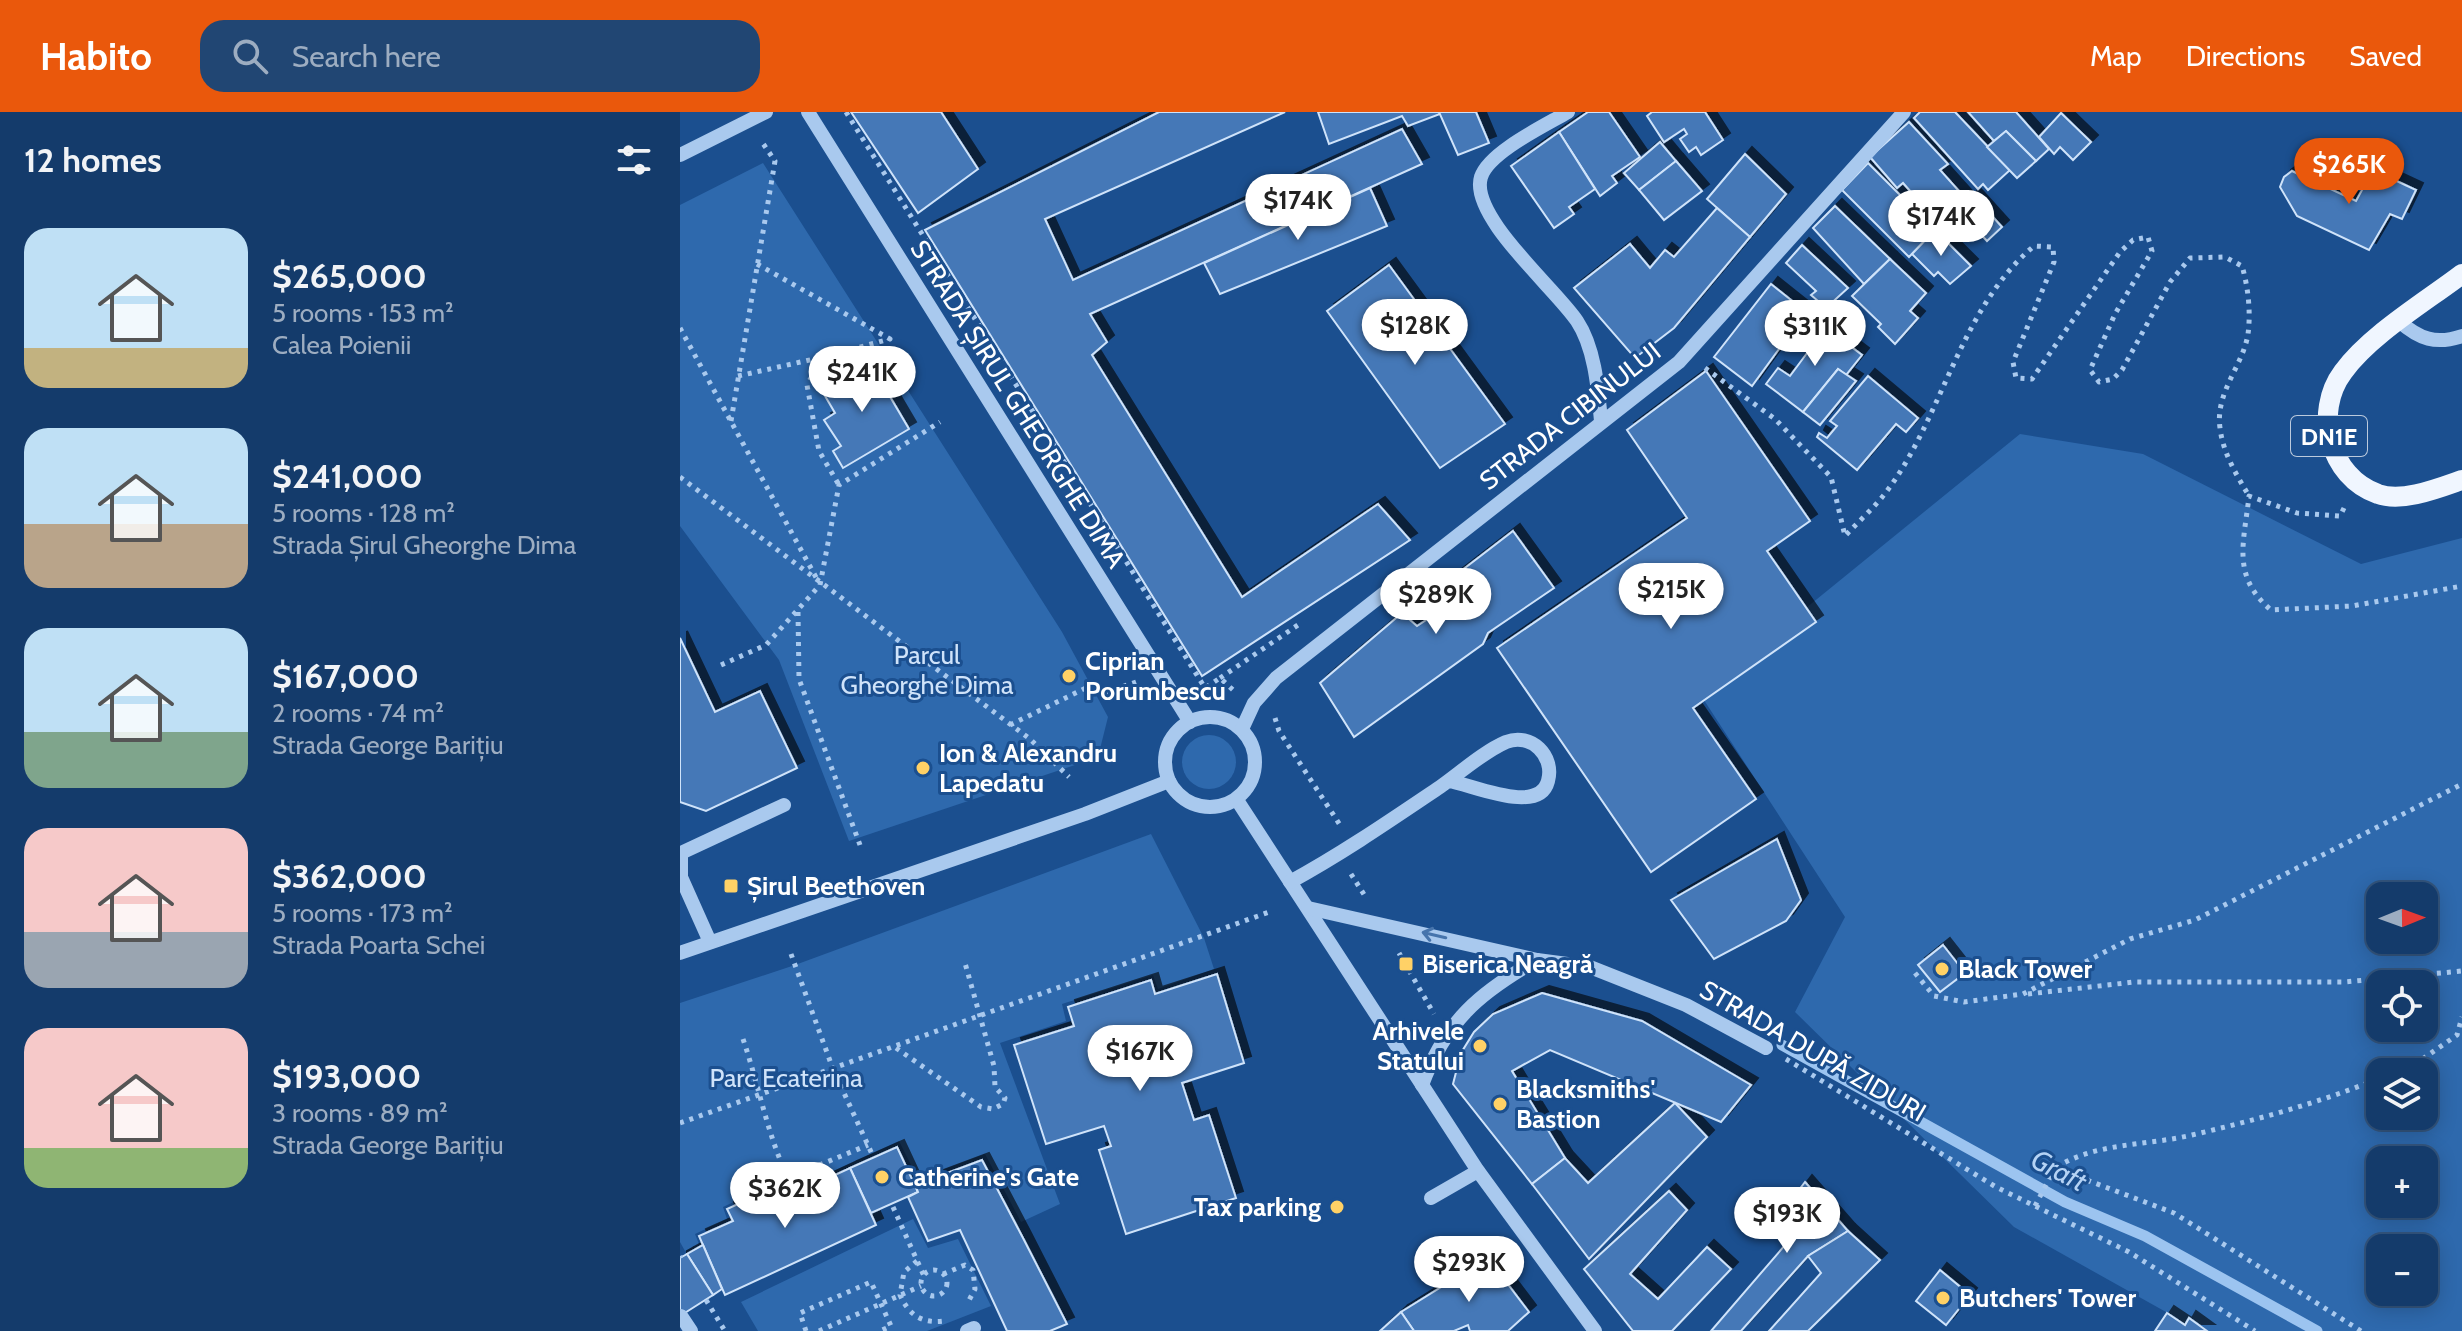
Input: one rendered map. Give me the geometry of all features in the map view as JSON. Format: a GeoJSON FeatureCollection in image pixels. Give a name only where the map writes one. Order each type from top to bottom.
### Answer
{"type":"FeatureCollection","features":[{"type":"Feature","properties":{"kind":"main road","name":"DN1E"},"geometry":{"type":"LineString","coordinates":[[2462,274],[2399,321],[2343,372],[2326,414],[2329,440],[2356,482],[2380,495],[2408,495],[2462,480]]}},
{"type":"Feature","properties":{"kind":"street"},"geometry":{"type":"LineString","coordinates":[[680,155],[766,112]]}},
{"type":"Feature","properties":{"kind":"street","name":"STRADA ȘIRUL GHEORGHE DIMA"},"geometry":{"type":"LineString","coordinates":[[808,112],[1190,722]]}},
{"type":"Feature","properties":{"kind":"street"},"geometry":{"type":"LineString","coordinates":[[1568,112],[1497,157],[1481,175],[1480,196],[1504,234],[1578,321],[1588,343],[1601,421]]}},
{"type":"Feature","properties":{"kind":"street","name":"STRADA CIBINULUI"},"geometry":{"type":"LineString","coordinates":[[1242,729],[1254,703],[1276,678],[1601,421],[1650,387],[1691,349],[1904,112]]}},
{"type":"Feature","properties":{"kind":"street"},"geometry":{"type":"LineString","coordinates":[[2399,321],[2417,337],[2445,342],[2462,336]]}},
{"type":"Feature","properties":{"kind":"street"},"geometry":{"type":"LineString","coordinates":[[1217,717],[1242,729],[1256,755],[1255,771],[1250,785],[1237,800],[1216,808],[1203,808],[1181,798],[1169,781],[1166,754],[1170,741],[1190,722],[1217,717]]}},
{"type":"Feature","properties":{"kind":"street"},"geometry":{"type":"LineString","coordinates":[[1290,882],[1339,855],[1505,743],[1518,739],[1536,745],[1546,754],[1550,770],[1548,785],[1538,795],[1518,799],[1449,781]]}},
{"type":"Feature","properties":{"kind":"street"},"geometry":{"type":"LineString","coordinates":[[680,953],[1085,814],[1169,781]]}},
{"type":"Feature","properties":{"kind":"street"},"geometry":{"type":"LineString","coordinates":[[1237,800],[1478,1171],[1595,1331]]}},
{"type":"Feature","properties":{"kind":"street"},"geometry":{"type":"LineString","coordinates":[[710,942],[681,877],[681,853],[784,805]]}},
{"type":"Feature","properties":{"kind":"street","name":"STRADA DUPĂ ZIDURI"},"geometry":{"type":"LineString","coordinates":[[1308,908],[1381,922],[1537,960],[1590,967],[1686,1005],[1766,1048]]}},
{"type":"Feature","properties":{"kind":"street"},"geometry":{"type":"LineString","coordinates":[[1422,1085],[1436,1047],[1466,1008],[1495,983],[1537,960]]}},
{"type":"Feature","properties":{"kind":"street"},"geometry":{"type":"LineString","coordinates":[[1431,1198],[1478,1171]]}},
{"type":"Feature","properties":{"kind":"street"},"geometry":{"type":"LineString","coordinates":[[681,1316],[691,1331]]}},
{"type":"Feature","properties":{"kind":"path"},"geometry":{"type":"LineString","coordinates":[[846,112],[1205,688],[1220,678],[1274,716]]}},
{"type":"Feature","properties":{"kind":"path"},"geometry":{"type":"LineString","coordinates":[[731,421],[775,161]]}},
{"type":"Feature","properties":{"kind":"path"},"geometry":{"type":"LineString","coordinates":[[1691,349],[1701,365],[1775,419],[1831,477],[1845,536],[1887,491],[1988,303],[2017,261],[2034,246],[2053,247],[2054,262],[2013,362],[2016,378],[2032,379],[2094,286],[2133,240],[2148,237],[2152,251],[2097,352],[2090,370],[2099,382],[2113,379],[2122,370],[2170,282],[2190,258],[2225,257],[2242,266],[2248,285],[2248,335],[2225,387],[2219,425],[2227,458],[2249,496],[2241,564],[2253,594],[2271,610],[2352,606],[2462,586]]}},
{"type":"Feature","properties":{"kind":"path"},"geometry":{"type":"LineString","coordinates":[[738,376],[890,339],[757,264]]}},
{"type":"Feature","properties":{"kind":"path"},"geometry":{"type":"LineString","coordinates":[[680,328],[820,585]]}},
{"type":"Feature","properties":{"kind":"path"},"geometry":{"type":"LineString","coordinates":[[721,665],[766,645],[820,585],[839,485],[819,451],[807,385],[823,357]]}},
{"type":"Feature","properties":{"kind":"path"},"geometry":{"type":"LineString","coordinates":[[839,485],[940,422]]}},
{"type":"Feature","properties":{"kind":"path"},"geometry":{"type":"LineString","coordinates":[[680,477],[820,585],[1030,739],[1069,777]]}},
{"type":"Feature","properties":{"kind":"path"},"geometry":{"type":"LineString","coordinates":[[2249,496],[2297,513],[2340,516],[2356,482]]}},
{"type":"Feature","properties":{"kind":"path"},"geometry":{"type":"LineString","coordinates":[[798,611],[799,679],[860,845]]}},
{"type":"Feature","properties":{"kind":"path"},"geometry":{"type":"LineString","coordinates":[[1009,725],[1098,682]]}},
{"type":"Feature","properties":{"kind":"path"},"geometry":{"type":"LineString","coordinates":[[1277,707],[1274,716],[1279,731],[1344,831],[1339,855],[1446,1035]]}},
{"type":"Feature","properties":{"kind":"path"},"geometry":{"type":"LineString","coordinates":[[2023,994],[2130,939],[2195,920],[2462,784]]}},
{"type":"Feature","properties":{"kind":"path"},"geometry":{"type":"LineString","coordinates":[[680,1123],[1272,911]]}},
{"type":"Feature","properties":{"kind":"path"},"geometry":{"type":"LineString","coordinates":[[791,954],[833,1069],[872,1154]]}},
{"type":"Feature","properties":{"kind":"path"},"geometry":{"type":"LineString","coordinates":[[895,1047],[981,1107],[993,1109],[1003,1104],[1005,1098],[995,1087],[994,1066],[965,963]]}},
{"type":"Feature","properties":{"kind":"path"},"geometry":{"type":"LineString","coordinates":[[1915,973],[1934,996],[1964,1002],[2134,982],[2344,982],[2462,971]]}},
{"type":"Feature","properties":{"kind":"path"},"geometry":{"type":"LineString","coordinates":[[2424,1058],[2457,1035],[2462,1017]]}},
{"type":"Feature","properties":{"kind":"path"},"geometry":{"type":"LineString","coordinates":[[743,1039],[762,1094],[770,1140],[788,1178],[868,1145]]}},
{"type":"Feature","properties":{"kind":"path","name":"STRADA DUPĂ ZIDURI"},"geometry":{"type":"LineString","coordinates":[[1766,1048],[1996,1187],[2129,1252],[2255,1331]]}},
{"type":"Feature","properties":{"kind":"path"},"geometry":{"type":"LineString","coordinates":[[2035,1206],[2055,1168],[2088,1152],[2189,1136],[2319,1102],[2366,1084]]}},
{"type":"Feature","properties":{"kind":"path"},"geometry":{"type":"LineString","coordinates":[[2055,1168],[2174,1213],[2361,1331]]}},
{"type":"Feature","properties":{"kind":"path"},"geometry":{"type":"LineString","coordinates":[[893,1207],[924,1276],[921,1286],[926,1294],[938,1296],[947,1286],[943,1274]]}},
{"type":"Feature","properties":{"kind":"path"},"geometry":{"type":"LineString","coordinates":[[917,1261],[904,1272],[900,1295],[905,1306],[924,1321],[948,1320]]}},
{"type":"Feature","properties":{"kind":"path"},"geometry":{"type":"LineString","coordinates":[[924,1276],[935,1271],[943,1274],[965,1265],[973,1270],[975,1289],[960,1315]]}},
{"type":"Feature","properties":{"kind":"path"},"geometry":{"type":"LineString","coordinates":[[806,1331],[800,1313],[871,1282],[883,1302],[891,1326],[880,1331]]}},
{"type":"Feature","properties":{"kind":"path"},"geometry":{"type":"LineString","coordinates":[[819,1331],[921,1286]]}},
{"type":"Feature","properties":{"kind":"path"},"geometry":{"type":"LineString","coordinates":[[706,1300],[725,1331]]}},
{"type":"Feature","properties":{"kind":"green space","name":"Parcul Gheorghe Dima"},"geometry":{"type":"Polygon","coordinates":[[[763,163],[1062,632],[1108,717],[1100,749],[1078,764],[849,841],[779,660],[680,526],[680,205],[763,163]]]}},
{"type":"Feature","properties":{"kind":"green space"},"geometry":{"type":"Polygon","coordinates":[[[2020,434],[2143,454],[2361,564],[2462,538],[2462,1331],[2200,1331],[2014,1227],[1795,1012],[1845,917],[1700,694],[2020,434]]]}},
{"type":"Feature","properties":{"kind":"green space"},"geometry":{"type":"Polygon","coordinates":[[[1209,735],[1228,743],[1236,762],[1228,781],[1209,789],[1190,781],[1182,762],[1190,743],[1209,735]]]}},
{"type":"Feature","properties":{"kind":"green space","name":"Parc Ecaterina"},"geometry":{"type":"Polygon","coordinates":[[[1151,834],[1204,938],[1214,969],[1158,989],[1153,975],[1062,1004],[1066,1021],[1000,1043],[1060,1204],[1021,1222],[985,1154],[918,1179],[899,1141],[766,1202],[759,1190],[723,1207],[727,1219],[695,1234],[699,1244],[685,1251],[680,1242],[680,1003],[795,965],[1151,834]]]}},
{"type":"Feature","properties":{"kind":"green space"},"geometry":{"type":"Polygon","coordinates":[[[913,1219],[928,1248],[958,1239],[991,1306],[927,1331],[758,1331],[741,1302],[913,1219]]]}},
{"type":"Feature","properties":{"kind":"building"},"geometry":{"type":"Polygon","coordinates":[[[851,112],[941,112],[978,169],[918,213],[851,112]]]}},
{"type":"Feature","properties":{"kind":"building"},"geometry":{"type":"Polygon","coordinates":[[[1159,112],[1285,112],[1045,219],[1073,280],[1402,129],[1422,164],[1090,314],[1107,342],[1092,355],[1242,597],[1378,504],[1410,540],[1202,676],[925,230],[1159,112]]]}},
{"type":"Feature","properties":{"kind":"building"},"geometry":{"type":"Polygon","coordinates":[[[1318,112],[1440,114],[1408,126],[1402,116],[1329,144],[1318,112]]]}},
{"type":"Feature","properties":{"kind":"building"},"geometry":{"type":"Polygon","coordinates":[[[1439,112],[1476,112],[1489,143],[1458,155],[1439,112]]]}},
{"type":"Feature","properties":{"kind":"building"},"geometry":{"type":"Polygon","coordinates":[[[1588,112],[1609,112],[1640,157],[1612,176],[1617,183],[1600,196],[1559,132],[1588,112]]]}},
{"type":"Feature","properties":{"kind":"building"},"geometry":{"type":"Polygon","coordinates":[[[1652,112],[1705,112],[1723,140],[1701,155],[1696,147],[1689,152],[1680,139],[1687,134],[1684,129],[1664,142],[1647,116],[1652,112]]]}},
{"type":"Feature","properties":{"kind":"building"},"geometry":{"type":"Polygon","coordinates":[[[1920,112],[1955,112],[2010,170],[1988,190],[1983,184],[1978,189],[1914,118],[1920,112]]]}},
{"type":"Feature","properties":{"kind":"building"},"geometry":{"type":"Polygon","coordinates":[[[1968,112],[2016,112],[2049,149],[2036,161],[2006,131],[1994,141],[1968,112]]]}},
{"type":"Feature","properties":{"kind":"building"},"geometry":{"type":"Polygon","coordinates":[[[2061,113],[2091,142],[2073,160],[2060,147],[2054,154],[2039,137],[2061,113]]]}},
{"type":"Feature","properties":{"kind":"building"},"geometry":{"type":"Polygon","coordinates":[[[1909,122],[1948,164],[1940,170],[1967,200],[1941,226],[1903,183],[1897,188],[1870,157],[1909,122]]]}},
{"type":"Feature","properties":{"kind":"building"},"geometry":{"type":"Polygon","coordinates":[[[2006,131],[2036,161],[2017,178],[1987,147],[2006,131]]]}},
{"type":"Feature","properties":{"kind":"building"},"geometry":{"type":"Polygon","coordinates":[[[1559,132],[1595,189],[1569,207],[1574,214],[1554,228],[1511,166],[1559,132]]]}},
{"type":"Feature","properties":{"kind":"building"},"geometry":{"type":"Polygon","coordinates":[[[1660,142],[1676,161],[1639,190],[1624,173],[1660,142]]]}},
{"type":"Feature","properties":{"kind":"building"},"geometry":{"type":"Polygon","coordinates":[[[1745,154],[1786,194],[1750,237],[1707,199],[1745,154]]]}},
{"type":"Feature","properties":{"kind":"building"},"geometry":{"type":"Polygon","coordinates":[[[1676,161],[1702,191],[1664,220],[1639,190],[1676,161]]]}},
{"type":"Feature","properties":{"kind":"building"},"geometry":{"type":"Polygon","coordinates":[[[1868,163],[1935,230],[1909,257],[1842,190],[1868,163]]]}},
{"type":"Feature","properties":{"kind":"building"},"geometry":{"type":"Polygon","coordinates":[[[2373,170],[2416,190],[2402,219],[2390,214],[2369,250],[2297,216],[2280,187],[2284,177],[2292,171],[2356,201],[2373,170]]]}},
{"type":"Feature","properties":{"kind":"building"},"geometry":{"type":"Polygon","coordinates":[[[1370,188],[1387,226],[1220,294],[1204,263],[1370,188]]]}},
{"type":"Feature","properties":{"kind":"building"},"geometry":{"type":"Polygon","coordinates":[[[1973,195],[2002,227],[1987,241],[1975,228],[1970,231],[1955,214],[1973,195]]]}},
{"type":"Feature","properties":{"kind":"building"},"geometry":{"type":"Polygon","coordinates":[[[1835,206],[1890,259],[1864,284],[1813,228],[1835,206]]]}},
{"type":"Feature","properties":{"kind":"building"},"geometry":{"type":"Polygon","coordinates":[[[1717,208],[1750,237],[1674,328],[1635,358],[1574,288],[1630,244],[1650,268],[1665,250],[1674,257],[1717,208]]]}},
{"type":"Feature","properties":{"kind":"building"},"geometry":{"type":"Polygon","coordinates":[[[1935,230],[1971,266],[1950,284],[1938,272],[1934,276],[1912,254],[1935,230]]]}},
{"type":"Feature","properties":{"kind":"building"},"geometry":{"type":"Polygon","coordinates":[[[1802,245],[1848,288],[1826,308],[1811,295],[1816,291],[1786,263],[1802,245]]]}},
{"type":"Feature","properties":{"kind":"building"},"geometry":{"type":"Polygon","coordinates":[[[1890,259],[1926,293],[1910,311],[1918,318],[1895,344],[1878,327],[1881,324],[1852,296],[1890,259]]]}},
{"type":"Feature","properties":{"kind":"building"},"geometry":{"type":"Polygon","coordinates":[[[1389,265],[1505,424],[1440,468],[1327,311],[1389,265]]]}},
{"type":"Feature","properties":{"kind":"building"},"geometry":{"type":"Polygon","coordinates":[[[1771,284],[1816,320],[1797,347],[1787,338],[1752,386],[1714,357],[1771,284]]]}},
{"type":"Feature","properties":{"kind":"building"},"geometry":{"type":"Polygon","coordinates":[[[1820,323],[1862,355],[1846,375],[1838,369],[1803,412],[1766,384],[1778,368],[1790,376],[1810,349],[1802,344],[1820,323]]]}},
{"type":"Feature","properties":{"kind":"building"},"geometry":{"type":"Polygon","coordinates":[[[869,361],[909,429],[843,468],[833,451],[841,446],[824,420],[835,413],[821,389],[869,361]]]}},
{"type":"Feature","properties":{"kind":"building"},"geometry":{"type":"Polygon","coordinates":[[[1838,369],[1856,381],[1820,425],[1803,412],[1838,369]]]}},
{"type":"Feature","properties":{"kind":"building"},"geometry":{"type":"Polygon","coordinates":[[[1706,371],[1810,521],[1767,551],[1816,622],[1693,708],[1756,799],[1651,872],[1497,648],[1687,518],[1627,430],[1706,371]]]}},
{"type":"Feature","properties":{"kind":"building"},"geometry":{"type":"Polygon","coordinates":[[[1868,376],[1918,418],[1906,432],[1896,424],[1857,470],[1817,437],[1819,433],[1827,438],[1837,426],[1830,421],[1868,376]]]}},
{"type":"Feature","properties":{"kind":"building"},"geometry":{"type":"Polygon","coordinates":[[[1513,531],[1554,588],[1488,633],[1483,644],[1354,737],[1320,683],[1402,613],[1417,626],[1455,601],[1448,581],[1513,531]]]}},
{"type":"Feature","properties":{"kind":"building"},"geometry":{"type":"Polygon","coordinates":[[[680,638],[715,712],[760,691],[797,768],[706,811],[680,802],[680,638]]]}},
{"type":"Feature","properties":{"kind":"building"},"geometry":{"type":"Polygon","coordinates":[[[1777,839],[1801,900],[1786,921],[1714,959],[1671,900],[1777,839]]]}},
{"type":"Feature","properties":{"kind":"building","name":"Black Tower"},"geometry":{"type":"Polygon","coordinates":[[[1943,945],[1965,973],[1940,992],[1918,965],[1943,945]]]}},
{"type":"Feature","properties":{"kind":"building"},"geometry":{"type":"Polygon","coordinates":[[[1217,974],[1244,1063],[1182,1083],[1194,1120],[1209,1115],[1236,1198],[1126,1234],[1099,1150],[1111,1146],[1104,1126],[1046,1144],[1014,1045],[1074,1026],[1068,1007],[1151,980],[1155,994],[1217,974]]]}},
{"type":"Feature","properties":{"kind":"building","name":"Blacksmiths' Bastion"},"geometry":{"type":"Polygon","coordinates":[[[1542,993],[1642,1021],[1751,1085],[1721,1122],[1550,1050],[1512,1071],[1565,1158],[1532,1184],[1453,1084],[1461,1053],[1474,1032],[1493,1014],[1542,993]]]}},
{"type":"Feature","properties":{"kind":"building"},"geometry":{"type":"Polygon","coordinates":[[[1675,1103],[1707,1137],[1589,1259],[1532,1184],[1565,1158],[1588,1183],[1675,1103]]]}},
{"type":"Feature","properties":{"kind":"building","name":"Catherine's Gate"},"geometry":{"type":"Polygon","coordinates":[[[897,1147],[918,1192],[871,1213],[850,1168],[897,1147]]]}},
{"type":"Feature","properties":{"kind":"building"},"geometry":{"type":"Polygon","coordinates":[[[982,1160],[1067,1324],[1050,1331],[1007,1331],[960,1230],[928,1241],[908,1197],[918,1192],[915,1185],[982,1160]]]}},
{"type":"Feature","properties":{"kind":"building"},"geometry":{"type":"Polygon","coordinates":[[[850,1168],[876,1225],[725,1295],[699,1236],[733,1221],[727,1209],[758,1195],[764,1208],[850,1168]]]}},
{"type":"Feature","properties":{"kind":"building"},"geometry":{"type":"Polygon","coordinates":[[[1805,1182],[1848,1231],[1808,1256],[1741,1331],[1711,1331],[1792,1237],[1779,1216],[1805,1182]]]}},
{"type":"Feature","properties":{"kind":"building"},"geometry":{"type":"Polygon","coordinates":[[[1669,1191],[1687,1210],[1630,1274],[1658,1299],[1707,1247],[1731,1269],[1672,1331],[1633,1331],[1584,1269],[1669,1191]]]}},
{"type":"Feature","properties":{"kind":"building"},"geometry":{"type":"Polygon","coordinates":[[[1848,1231],[1880,1260],[1808,1331],[1769,1331],[1821,1273],[1808,1256],[1848,1231]]]}},
{"type":"Feature","properties":{"kind":"building"},"geometry":{"type":"Polygon","coordinates":[[[703,1245],[722,1289],[713,1295],[687,1254],[703,1245]]]}},
{"type":"Feature","properties":{"kind":"building"},"geometry":{"type":"Polygon","coordinates":[[[687,1254],[713,1295],[680,1316],[680,1258],[687,1254]]]}},
{"type":"Feature","properties":{"kind":"building"},"geometry":{"type":"Polygon","coordinates":[[[1488,1258],[1529,1312],[1508,1331],[1470,1331],[1468,1325],[1454,1331],[1414,1331],[1401,1312],[1488,1258]]]}},
{"type":"Feature","properties":{"kind":"building","name":"Butchers' Tower"},"geometry":{"type":"Polygon","coordinates":[[[1940,1270],[1970,1295],[1946,1325],[1916,1301],[1940,1270]]]}},
{"type":"Feature","properties":{"kind":"building"},"geometry":{"type":"Polygon","coordinates":[[[1401,1312],[1414,1331],[1380,1331],[1401,1312]]]}},
{"type":"Feature","properties":{"kind":"building"},"geometry":{"type":"Polygon","coordinates":[[[2167,1313],[2185,1325],[2189,1318],[2207,1331],[2155,1331],[2167,1313]]]}},
{"type":"Feature","properties":{"kind":"waterway","name":"Graft"},"geometry":{"type":"LineString","coordinates":[[1782,1045],[2065,1202],[2145,1236],[2317,1331]]}},
{"type":"Feature","properties":{"kind":"place","name":"Ciprian Porumbescu"},"geometry":{"type":"Point","coordinates":[1069,676]}},
{"type":"Feature","properties":{"kind":"place","name":"Ion & Alexandru Lapedatu"},"geometry":{"type":"Point","coordinates":[923,768]}},
{"type":"Feature","properties":{"kind":"place","name":"Șirul Beethoven"},"geometry":{"type":"Point","coordinates":[731,886]}},
{"type":"Feature","properties":{"kind":"place","name":"Biserica Neagră"},"geometry":{"type":"Point","coordinates":[1406,964]}},
{"type":"Feature","properties":{"kind":"place","name":"Black Tower"},"geometry":{"type":"Point","coordinates":[1942,969]}},
{"type":"Feature","properties":{"kind":"place","name":"Arhivele Statului"},"geometry":{"type":"Point","coordinates":[1480,1046]}},
{"type":"Feature","properties":{"kind":"place","name":"Blacksmiths' Bastion"},"geometry":{"type":"Point","coordinates":[1500,1104]}},
{"type":"Feature","properties":{"kind":"place","name":"Catherine's Gate"},"geometry":{"type":"Point","coordinates":[882,1177]}},
{"type":"Feature","properties":{"kind":"place","name":"Tax parking"},"geometry":{"type":"Point","coordinates":[1337,1207]}},
{"type":"Feature","properties":{"kind":"place","name":"Butchers' Tower"},"geometry":{"type":"Point","coordinates":[1943,1298]}}]}
